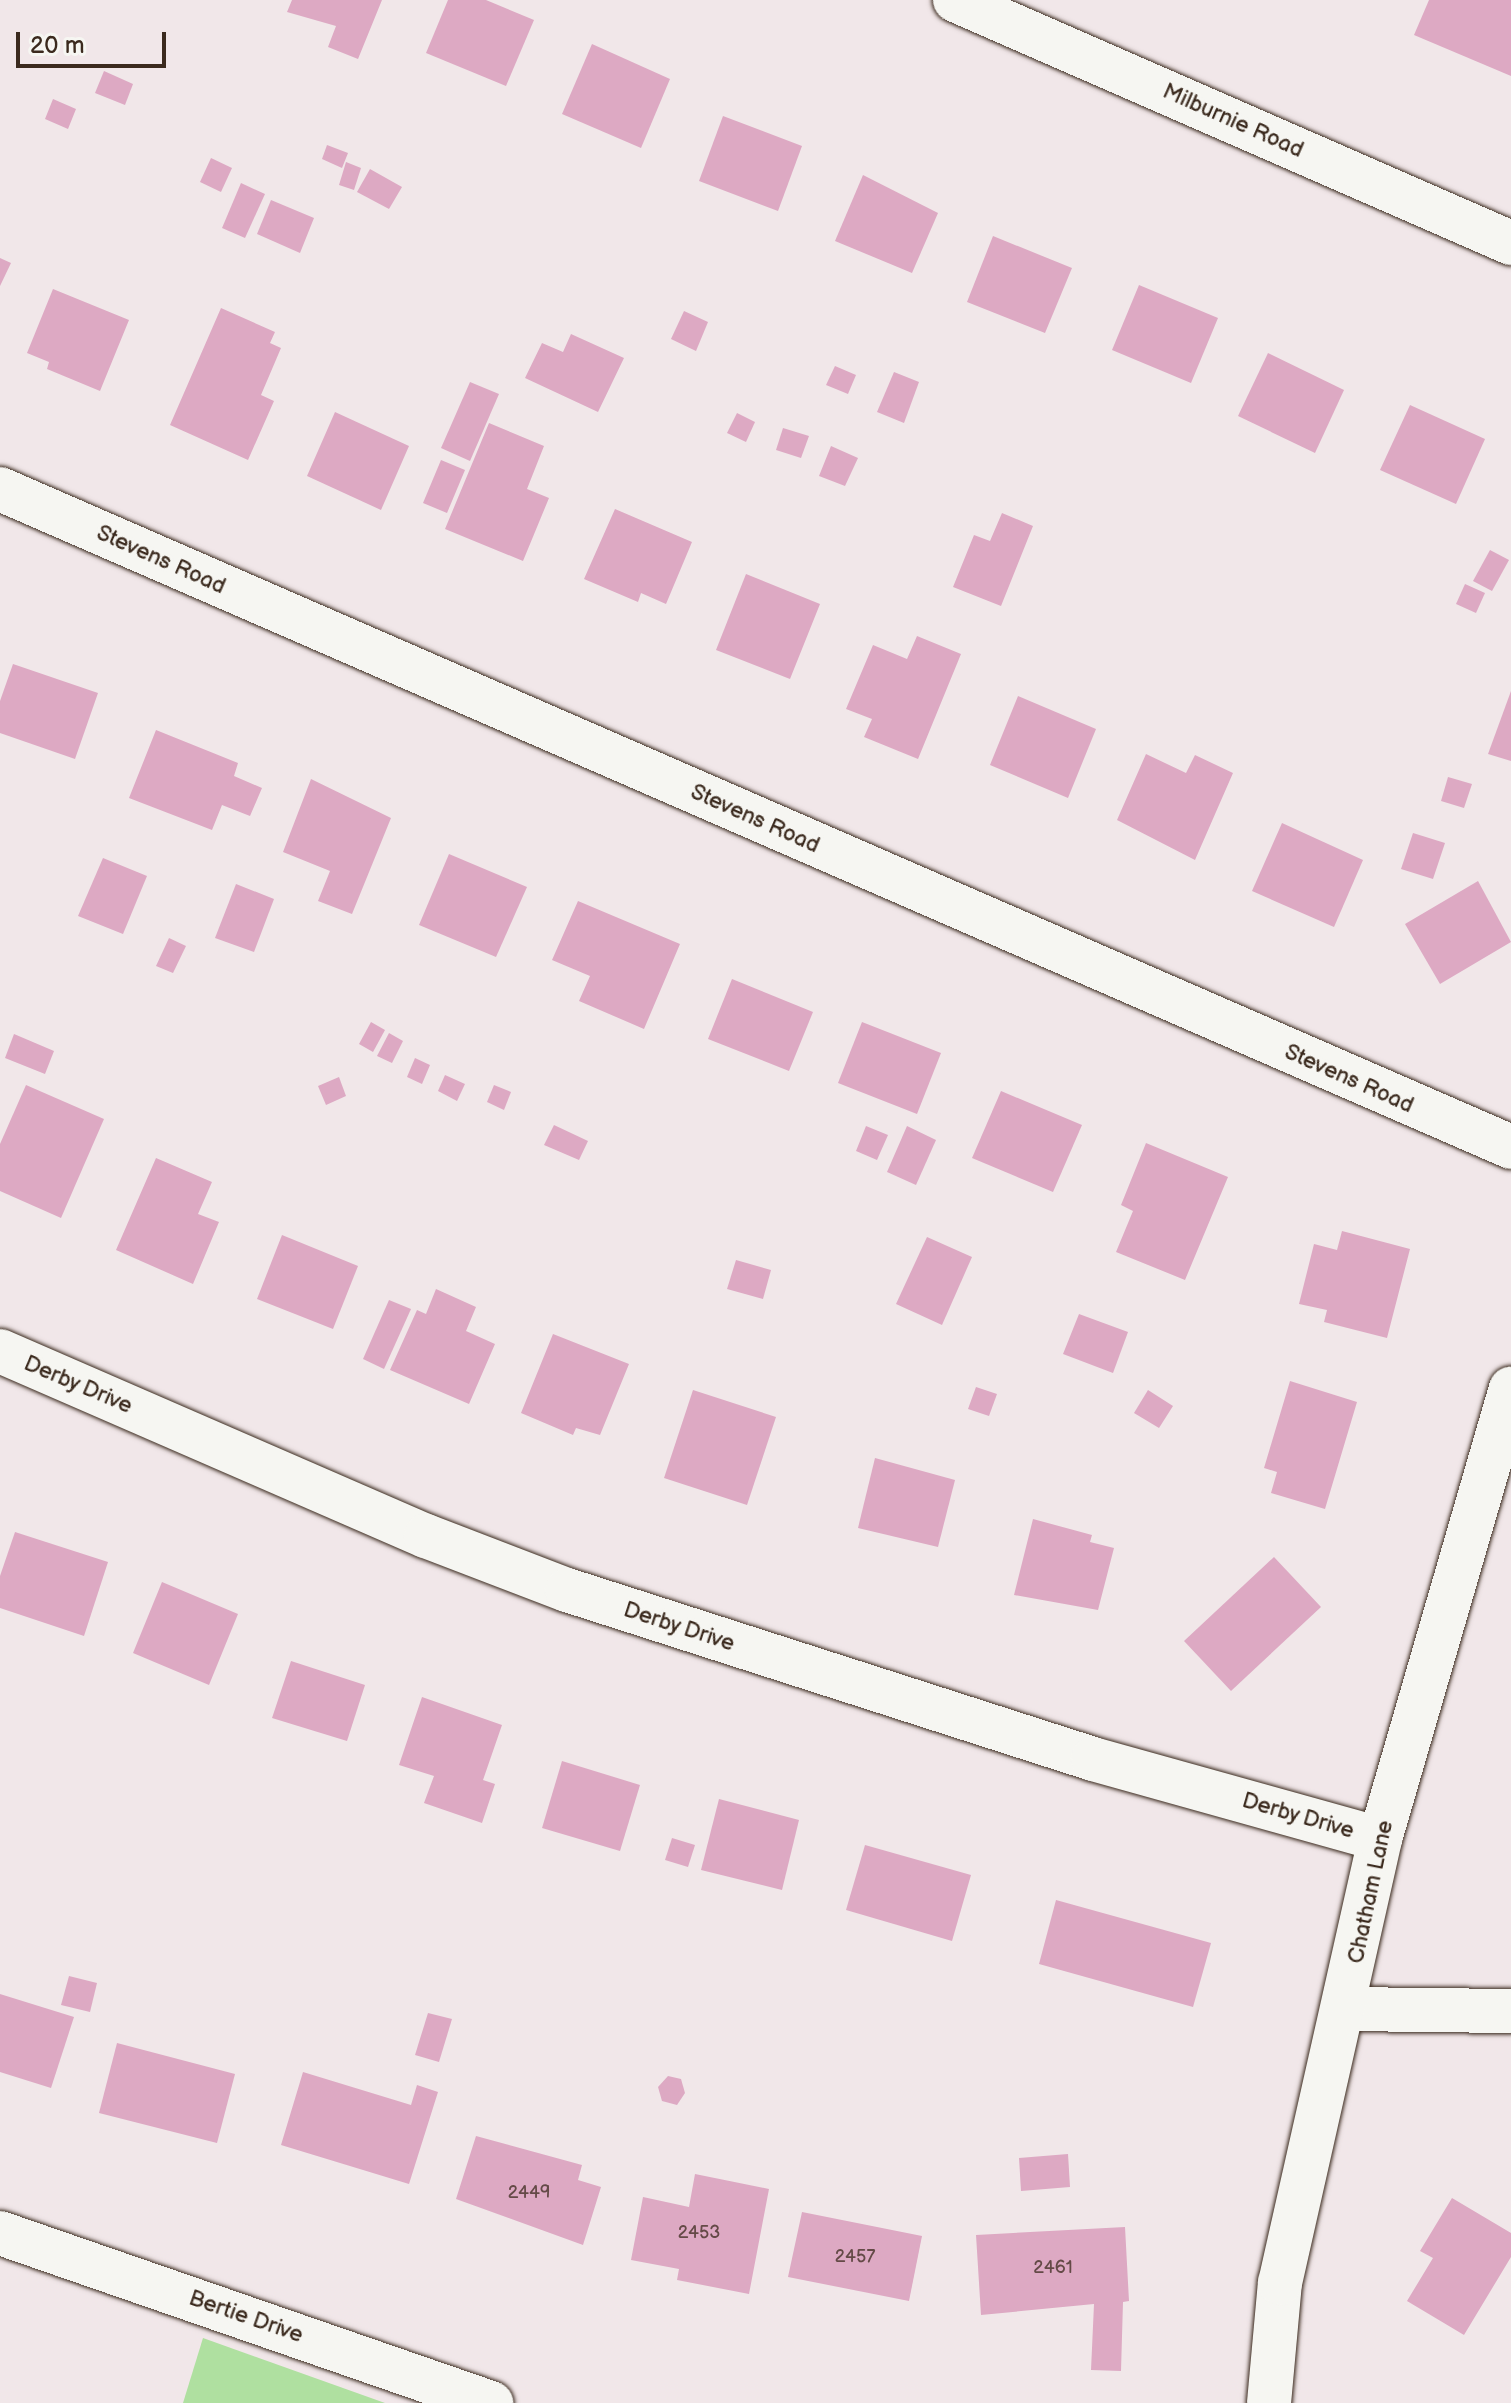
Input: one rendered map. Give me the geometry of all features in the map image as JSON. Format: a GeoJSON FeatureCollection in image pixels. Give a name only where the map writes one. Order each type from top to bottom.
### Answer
{"type":"FeatureCollection","features":[{"type":"Feature","properties":{"kind":"street","name":"Milburnie Road"},"geometry":{"type":"LineString","coordinates":[[955,0],[1004,10],[1511,243]]}},
{"type":"Feature","properties":{"kind":"street","name":"Stevens Road"},"geometry":{"type":"LineString","coordinates":[[0,489],[1511,1147]]}},
{"type":"Feature","properties":{"kind":"street","name":"Derby Drive"},"geometry":{"type":"LineString","coordinates":[[0,1351],[426,1536],[567,1590],[1093,1759],[1380,1839]]}},
{"type":"Feature","properties":{"kind":"street","name":"Chatham Lane"},"geometry":{"type":"LineString","coordinates":[[1269,2403],[1280,2283],[1346,2009],[1380,1839],[1511,1389]]}},
{"type":"Feature","properties":{"kind":"street"},"geometry":{"type":"LineString","coordinates":[[1346,2009],[1511,2011]]}},
{"type":"Feature","properties":{"kind":"street","name":"Bertie Drive"},"geometry":{"type":"LineString","coordinates":[[0,2233],[491,2403]]}},
{"type":"Feature","properties":{"kind":"green space"},"geometry":{"type":"Polygon","coordinates":[[[203,2338],[385,2403],[183,2403],[203,2338]]]}},
{"type":"Feature","properties":{"kind":"building"},"geometry":{"type":"Polygon","coordinates":[[[292,0],[382,0],[358,59],[328,47],[336,26],[287,12],[292,0]]]}},
{"type":"Feature","properties":{"kind":"building"},"geometry":{"type":"Polygon","coordinates":[[[448,0],[486,0],[534,20],[506,86],[426,53],[448,0]]]}},
{"type":"Feature","properties":{"kind":"building"},"geometry":{"type":"Polygon","coordinates":[[[1429,0],[1511,0],[1511,76],[1414,35],[1429,0]]]}},
{"type":"Feature","properties":{"kind":"building"},"geometry":{"type":"Polygon","coordinates":[[[592,44],[670,79],[641,148],[562,114],[592,44]]]}},
{"type":"Feature","properties":{"kind":"building"},"geometry":{"type":"Polygon","coordinates":[[[104,71],[133,84],[125,105],[95,93],[104,71]]]}},
{"type":"Feature","properties":{"kind":"building"},"geometry":{"type":"Polygon","coordinates":[[[53,99],[76,109],[68,129],[45,119],[53,99]]]}},
{"type":"Feature","properties":{"kind":"building"},"geometry":{"type":"Polygon","coordinates":[[[723,116],[802,146],[778,211],[699,181],[723,116]]]}},
{"type":"Feature","properties":{"kind":"building"},"geometry":{"type":"Polygon","coordinates":[[[327,145],[348,153],[342,168],[322,159],[327,145]]]}},
{"type":"Feature","properties":{"kind":"building"},"geometry":{"type":"Polygon","coordinates":[[[211,158],[232,168],[221,192],[200,182],[211,158]]]}},
{"type":"Feature","properties":{"kind":"building"},"geometry":{"type":"Polygon","coordinates":[[[346,162],[361,168],[354,190],[339,185],[346,162]]]}},
{"type":"Feature","properties":{"kind":"building"},"geometry":{"type":"Polygon","coordinates":[[[370,169],[402,187],[389,209],[357,192],[370,169]]]}},
{"type":"Feature","properties":{"kind":"building"},"geometry":{"type":"Polygon","coordinates":[[[863,175],[938,213],[912,273],[835,241],[863,175]]]}},
{"type":"Feature","properties":{"kind":"building"},"geometry":{"type":"Polygon","coordinates":[[[241,183],[265,194],[245,238],[222,228],[241,183]]]}},
{"type":"Feature","properties":{"kind":"building"},"geometry":{"type":"Polygon","coordinates":[[[271,200],[314,218],[300,253],[257,234],[271,200]]]}},
{"type":"Feature","properties":{"kind":"building"},"geometry":{"type":"Polygon","coordinates":[[[993,236],[1072,268],[1045,333],[967,302],[993,236]]]}},
{"type":"Feature","properties":{"kind":"building"},"geometry":{"type":"Polygon","coordinates":[[[0,258],[11,263],[0,286],[0,258]]]}},
{"type":"Feature","properties":{"kind":"building"},"geometry":{"type":"Polygon","coordinates":[[[1139,285],[1218,318],[1191,383],[1112,350],[1139,285]]]}},
{"type":"Feature","properties":{"kind":"building"},"geometry":{"type":"Polygon","coordinates":[[[53,289],[129,320],[100,391],[47,369],[49,362],[27,353],[53,289]]]}},
{"type":"Feature","properties":{"kind":"building"},"geometry":{"type":"Polygon","coordinates":[[[221,308],[275,332],[270,343],[281,348],[261,395],[274,401],[248,460],[170,425],[221,308]]]}},
{"type":"Feature","properties":{"kind":"building"},"geometry":{"type":"Polygon","coordinates":[[[684,311],[708,322],[696,351],[671,339],[684,311]]]}},
{"type":"Feature","properties":{"kind":"building"},"geometry":{"type":"Polygon","coordinates":[[[571,334],[624,358],[598,412],[525,378],[542,343],[563,352],[571,334]]]}},
{"type":"Feature","properties":{"kind":"building"},"geometry":{"type":"Polygon","coordinates":[[[1268,353],[1344,390],[1315,453],[1238,416],[1268,353]]]}},
{"type":"Feature","properties":{"kind":"building"},"geometry":{"type":"Polygon","coordinates":[[[835,366],[856,375],[848,394],[826,385],[835,366]]]}},
{"type":"Feature","properties":{"kind":"building"},"geometry":{"type":"Polygon","coordinates":[[[894,372],[919,382],[904,423],[877,412],[894,372]]]}},
{"type":"Feature","properties":{"kind":"building"},"geometry":{"type":"Polygon","coordinates":[[[470,382],[499,394],[470,461],[441,448],[470,382]]]}},
{"type":"Feature","properties":{"kind":"building"},"geometry":{"type":"Polygon","coordinates":[[[1410,405],[1485,439],[1456,504],[1380,470],[1410,405]]]}},
{"type":"Feature","properties":{"kind":"building"},"geometry":{"type":"Polygon","coordinates":[[[335,412],[409,446],[381,510],[307,476],[335,412]]]}},
{"type":"Feature","properties":{"kind":"building"},"geometry":{"type":"Polygon","coordinates":[[[737,413],[755,422],[746,442],[727,433],[737,413]]]}},
{"type":"Feature","properties":{"kind":"building"},"geometry":{"type":"Polygon","coordinates":[[[489,423],[544,446],[527,489],[549,498],[523,561],[445,529],[489,423]]]}},
{"type":"Feature","properties":{"kind":"building"},"geometry":{"type":"Polygon","coordinates":[[[783,428],[809,436],[801,458],[776,450],[783,428]]]}},
{"type":"Feature","properties":{"kind":"building"},"geometry":{"type":"Polygon","coordinates":[[[831,446],[858,458],[845,486],[819,476],[831,446]]]}},
{"type":"Feature","properties":{"kind":"building"},"geometry":{"type":"Polygon","coordinates":[[[441,460],[465,470],[447,513],[423,503],[441,460]]]}},
{"type":"Feature","properties":{"kind":"building"},"geometry":{"type":"Polygon","coordinates":[[[615,509],[692,542],[666,604],[641,593],[638,602],[584,579],[615,509]]]}},
{"type":"Feature","properties":{"kind":"building"},"geometry":{"type":"Polygon","coordinates":[[[1002,513],[1033,526],[1001,606],[953,587],[974,535],[990,541],[1002,513]]]}},
{"type":"Feature","properties":{"kind":"building"},"geometry":{"type":"Polygon","coordinates":[[[1490,550],[1509,560],[1492,591],[1473,581],[1490,550]]]}},
{"type":"Feature","properties":{"kind":"building"},"geometry":{"type":"Polygon","coordinates":[[[746,574],[820,604],[790,679],[716,650],[746,574]]]}},
{"type":"Feature","properties":{"kind":"building"},"geometry":{"type":"Polygon","coordinates":[[[1465,584],[1485,593],[1476,613],[1456,604],[1465,584]]]}},
{"type":"Feature","properties":{"kind":"building"},"geometry":{"type":"Polygon","coordinates":[[[917,636],[961,654],[918,759],[864,737],[872,719],[846,709],[873,645],[907,659],[917,636]]]}},
{"type":"Feature","properties":{"kind":"building"},"geometry":{"type":"Polygon","coordinates":[[[13,664],[98,693],[75,759],[0,733],[0,701],[13,664]]]}},
{"type":"Feature","properties":{"kind":"building"},"geometry":{"type":"Polygon","coordinates":[[[1511,691],[1511,761],[1488,754],[1511,691]]]}},
{"type":"Feature","properties":{"kind":"building"},"geometry":{"type":"Polygon","coordinates":[[[1018,696],[1096,729],[1068,798],[990,765],[1018,696]]]}},
{"type":"Feature","properties":{"kind":"building"},"geometry":{"type":"Polygon","coordinates":[[[156,730],[238,763],[234,776],[262,788],[250,816],[222,805],[212,830],[129,798],[156,730]]]}},
{"type":"Feature","properties":{"kind":"building"},"geometry":{"type":"Polygon","coordinates":[[[1146,754],[1186,773],[1195,755],[1233,773],[1195,860],[1117,820],[1146,754]]]}},
{"type":"Feature","properties":{"kind":"building"},"geometry":{"type":"Polygon","coordinates":[[[1448,777],[1472,784],[1464,808],[1441,801],[1448,777]]]}},
{"type":"Feature","properties":{"kind":"building"},"geometry":{"type":"Polygon","coordinates":[[[311,779],[391,818],[352,914],[318,901],[330,871],[283,852],[311,779]]]}},
{"type":"Feature","properties":{"kind":"building"},"geometry":{"type":"Polygon","coordinates":[[[1282,823],[1363,860],[1334,927],[1252,891],[1282,823]]]}},
{"type":"Feature","properties":{"kind":"building"},"geometry":{"type":"Polygon","coordinates":[[[1413,833],[1445,843],[1433,879],[1401,869],[1413,833]]]}},
{"type":"Feature","properties":{"kind":"building"},"geometry":{"type":"Polygon","coordinates":[[[449,854],[527,887],[496,957],[419,925],[449,854]]]}},
{"type":"Feature","properties":{"kind":"building"},"geometry":{"type":"Polygon","coordinates":[[[103,858],[147,876],[123,934],[78,916],[103,858]]]}},
{"type":"Feature","properties":{"kind":"building"},"geometry":{"type":"Polygon","coordinates":[[[1478,881],[1511,942],[1440,984],[1405,924],[1478,881]]]}},
{"type":"Feature","properties":{"kind":"building"},"geometry":{"type":"Polygon","coordinates":[[[236,884],[274,899],[254,952],[215,938],[236,884]]]}},
{"type":"Feature","properties":{"kind":"building"},"geometry":{"type":"Polygon","coordinates":[[[578,901],[680,944],[644,1029],[579,1001],[590,976],[552,960],[578,901]]]}},
{"type":"Feature","properties":{"kind":"building"},"geometry":{"type":"Polygon","coordinates":[[[169,938],[186,946],[173,973],[156,966],[169,938]]]}},
{"type":"Feature","properties":{"kind":"building"},"geometry":{"type":"Polygon","coordinates":[[[732,979],[813,1012],[789,1071],[708,1039],[732,979]]]}},
{"type":"Feature","properties":{"kind":"building"},"geometry":{"type":"Polygon","coordinates":[[[371,1022],[385,1030],[373,1052],[359,1044],[371,1022]]]}},
{"type":"Feature","properties":{"kind":"building"},"geometry":{"type":"Polygon","coordinates":[[[862,1022],[941,1053],[917,1114],[838,1083],[862,1022]]]}},
{"type":"Feature","properties":{"kind":"building"},"geometry":{"type":"Polygon","coordinates":[[[389,1033],[403,1041],[392,1063],[377,1056],[389,1033]]]}},
{"type":"Feature","properties":{"kind":"building"},"geometry":{"type":"Polygon","coordinates":[[[14,1034],[54,1051],[45,1074],[5,1058],[14,1034]]]}},
{"type":"Feature","properties":{"kind":"building"},"geometry":{"type":"Polygon","coordinates":[[[415,1058],[430,1065],[422,1084],[407,1077],[415,1058]]]}},
{"type":"Feature","properties":{"kind":"building"},"geometry":{"type":"Polygon","coordinates":[[[445,1075],[465,1084],[457,1101],[438,1091],[445,1075]]]}},
{"type":"Feature","properties":{"kind":"building"},"geometry":{"type":"Polygon","coordinates":[[[339,1077],[346,1096],[326,1105],[318,1086],[339,1077]]]}},
{"type":"Feature","properties":{"kind":"building"},"geometry":{"type":"Polygon","coordinates":[[[26,1085],[104,1119],[61,1218],[0,1191],[0,1144],[26,1085]]]}},
{"type":"Feature","properties":{"kind":"building"},"geometry":{"type":"Polygon","coordinates":[[[494,1085],[511,1092],[504,1110],[487,1102],[494,1085]]]}},
{"type":"Feature","properties":{"kind":"building"},"geometry":{"type":"Polygon","coordinates":[[[1001,1091],[1082,1125],[1053,1192],[972,1158],[1001,1091]]]}},
{"type":"Feature","properties":{"kind":"building"},"geometry":{"type":"Polygon","coordinates":[[[554,1125],[588,1141],[579,1160],[544,1145],[554,1125]]]}},
{"type":"Feature","properties":{"kind":"building"},"geometry":{"type":"Polygon","coordinates":[[[866,1126],[888,1135],[877,1160],[856,1151],[866,1126]]]}},
{"type":"Feature","properties":{"kind":"building"},"geometry":{"type":"Polygon","coordinates":[[[907,1126],[936,1140],[916,1185],[887,1172],[907,1126]]]}},
{"type":"Feature","properties":{"kind":"building"},"geometry":{"type":"Polygon","coordinates":[[[1146,1143],[1228,1177],[1185,1280],[1116,1252],[1133,1211],[1121,1205],[1146,1143]]]}},
{"type":"Feature","properties":{"kind":"building"},"geometry":{"type":"Polygon","coordinates":[[[156,1158],[212,1182],[198,1214],[219,1222],[193,1284],[116,1250],[156,1158]]]}},
{"type":"Feature","properties":{"kind":"building"},"geometry":{"type":"Polygon","coordinates":[[[1342,1231],[1410,1249],[1387,1338],[1324,1322],[1327,1310],[1299,1304],[1314,1244],[1337,1250],[1342,1231]]]}},
{"type":"Feature","properties":{"kind":"building"},"geometry":{"type":"Polygon","coordinates":[[[282,1235],[358,1266],[333,1329],[257,1299],[282,1235]]]}},
{"type":"Feature","properties":{"kind":"building"},"geometry":{"type":"Polygon","coordinates":[[[927,1237],[972,1257],[942,1325],[896,1304],[927,1237]]]}},
{"type":"Feature","properties":{"kind":"building"},"geometry":{"type":"Polygon","coordinates":[[[736,1260],[771,1270],[763,1299],[727,1289],[736,1260]]]}},
{"type":"Feature","properties":{"kind":"building"},"geometry":{"type":"Polygon","coordinates":[[[436,1289],[476,1307],[466,1331],[495,1344],[469,1404],[390,1370],[417,1310],[426,1314],[436,1289]]]}},
{"type":"Feature","properties":{"kind":"building"},"geometry":{"type":"Polygon","coordinates":[[[389,1300],[411,1309],[384,1369],[363,1359],[389,1300]]]}},
{"type":"Feature","properties":{"kind":"building"},"geometry":{"type":"Polygon","coordinates":[[[1079,1314],[1128,1332],[1113,1373],[1063,1354],[1079,1314]]]}},
{"type":"Feature","properties":{"kind":"building"},"geometry":{"type":"Polygon","coordinates":[[[553,1334],[629,1364],[600,1435],[576,1428],[573,1435],[521,1413],[553,1334]]]}},
{"type":"Feature","properties":{"kind":"building"},"geometry":{"type":"Polygon","coordinates":[[[1290,1381],[1357,1402],[1325,1509],[1271,1493],[1277,1472],[1264,1468],[1290,1381]]]}},
{"type":"Feature","properties":{"kind":"building"},"geometry":{"type":"Polygon","coordinates":[[[976,1387],[997,1394],[989,1416],[968,1409],[976,1387]]]}},
{"type":"Feature","properties":{"kind":"building"},"geometry":{"type":"Polygon","coordinates":[[[693,1390],[776,1417],[747,1505],[664,1478],[693,1390]]]}},
{"type":"Feature","properties":{"kind":"building"},"geometry":{"type":"Polygon","coordinates":[[[1148,1390],[1173,1406],[1159,1428],[1134,1413],[1148,1390]]]}},
{"type":"Feature","properties":{"kind":"building"},"geometry":{"type":"Polygon","coordinates":[[[875,1458],[955,1480],[938,1547],[858,1528],[875,1458]]]}},
{"type":"Feature","properties":{"kind":"building"},"geometry":{"type":"Polygon","coordinates":[[[1033,1519],[1092,1535],[1090,1542],[1114,1548],[1098,1610],[1014,1595],[1033,1519]]]}},
{"type":"Feature","properties":{"kind":"building"},"geometry":{"type":"Polygon","coordinates":[[[15,1532],[108,1562],[84,1636],[0,1608],[0,1576],[15,1532]]]}},
{"type":"Feature","properties":{"kind":"building"},"geometry":{"type":"Polygon","coordinates":[[[1274,1557],[1321,1607],[1231,1691],[1184,1641],[1274,1557]]]}},
{"type":"Feature","properties":{"kind":"building"},"geometry":{"type":"Polygon","coordinates":[[[162,1582],[238,1614],[209,1685],[133,1653],[162,1582]]]}},
{"type":"Feature","properties":{"kind":"building"},"geometry":{"type":"Polygon","coordinates":[[[291,1661],[365,1685],[347,1741],[272,1718],[291,1661]]]}},
{"type":"Feature","properties":{"kind":"building"},"geometry":{"type":"Polygon","coordinates":[[[422,1697],[502,1725],[483,1780],[495,1784],[482,1823],[424,1803],[434,1776],[399,1765],[422,1697]]]}},
{"type":"Feature","properties":{"kind":"building"},"geometry":{"type":"Polygon","coordinates":[[[562,1761],[640,1785],[620,1851],[542,1828],[562,1761]]]}},
{"type":"Feature","properties":{"kind":"building"},"geometry":{"type":"Polygon","coordinates":[[[719,1799],[799,1820],[782,1890],[701,1870],[719,1799]]]}},
{"type":"Feature","properties":{"kind":"building"},"geometry":{"type":"Polygon","coordinates":[[[672,1838],[695,1845],[688,1867],[665,1860],[672,1838]]]}},
{"type":"Feature","properties":{"kind":"building"},"geometry":{"type":"Polygon","coordinates":[[[865,1845],[971,1875],[952,1941],[846,1910],[865,1845]]]}},
{"type":"Feature","properties":{"kind":"building"},"geometry":{"type":"Polygon","coordinates":[[[1056,1900],[1211,1943],[1193,2007],[1039,1964],[1056,1900]]]}},
{"type":"Feature","properties":{"kind":"building"},"geometry":{"type":"Polygon","coordinates":[[[69,1976],[97,1983],[90,2012],[61,2005],[69,1976]]]}},
{"type":"Feature","properties":{"kind":"building"},"geometry":{"type":"Polygon","coordinates":[[[0,1994],[74,2017],[51,2088],[0,2072],[0,1994]]]}},
{"type":"Feature","properties":{"kind":"building"},"geometry":{"type":"Polygon","coordinates":[[[428,2013],[452,2019],[439,2062],[415,2055],[428,2013]]]}},
{"type":"Feature","properties":{"kind":"building"},"geometry":{"type":"Polygon","coordinates":[[[117,2043],[235,2074],[217,2143],[99,2113],[117,2043]]]}},
{"type":"Feature","properties":{"kind":"building"},"geometry":{"type":"Polygon","coordinates":[[[303,2072],[411,2105],[417,2085],[438,2092],[409,2184],[281,2145],[303,2072]]]}},
{"type":"Feature","properties":{"kind":"building"},"geometry":{"type":"Polygon","coordinates":[[[668,2076],[681,2079],[685,2093],[677,2105],[662,2101],[658,2087],[668,2076]]]}},
{"type":"Feature","properties":{"kind":"building"},"geometry":{"type":"Polygon","coordinates":[[[476,2136],[582,2165],[578,2180],[601,2187],[583,2245],[456,2199],[476,2136]]]}},
{"type":"Feature","properties":{"kind":"building"},"geometry":{"type":"Polygon","coordinates":[[[1068,2154],[1070,2187],[1021,2191],[1019,2158],[1068,2154]]]}},
{"type":"Feature","properties":{"kind":"building"},"geometry":{"type":"Polygon","coordinates":[[[695,2174],[769,2189],[749,2294],[677,2280],[679,2269],[631,2260],[643,2197],[689,2207],[695,2174]]]}},
{"type":"Feature","properties":{"kind":"building"},"geometry":{"type":"Polygon","coordinates":[[[1452,2198],[1511,2233],[1511,2257],[1464,2335],[1407,2301],[1433,2258],[1420,2251],[1452,2198]]]}},
{"type":"Feature","properties":{"kind":"building"},"geometry":{"type":"Polygon","coordinates":[[[802,2212],[922,2236],[909,2301],[788,2277],[802,2212]]]}},
{"type":"Feature","properties":{"kind":"building"},"geometry":{"type":"Polygon","coordinates":[[[1125,2227],[1129,2301],[1123,2302],[1121,2371],[1091,2370],[1094,2304],[981,2315],[976,2235],[1125,2227]]]}}]}
